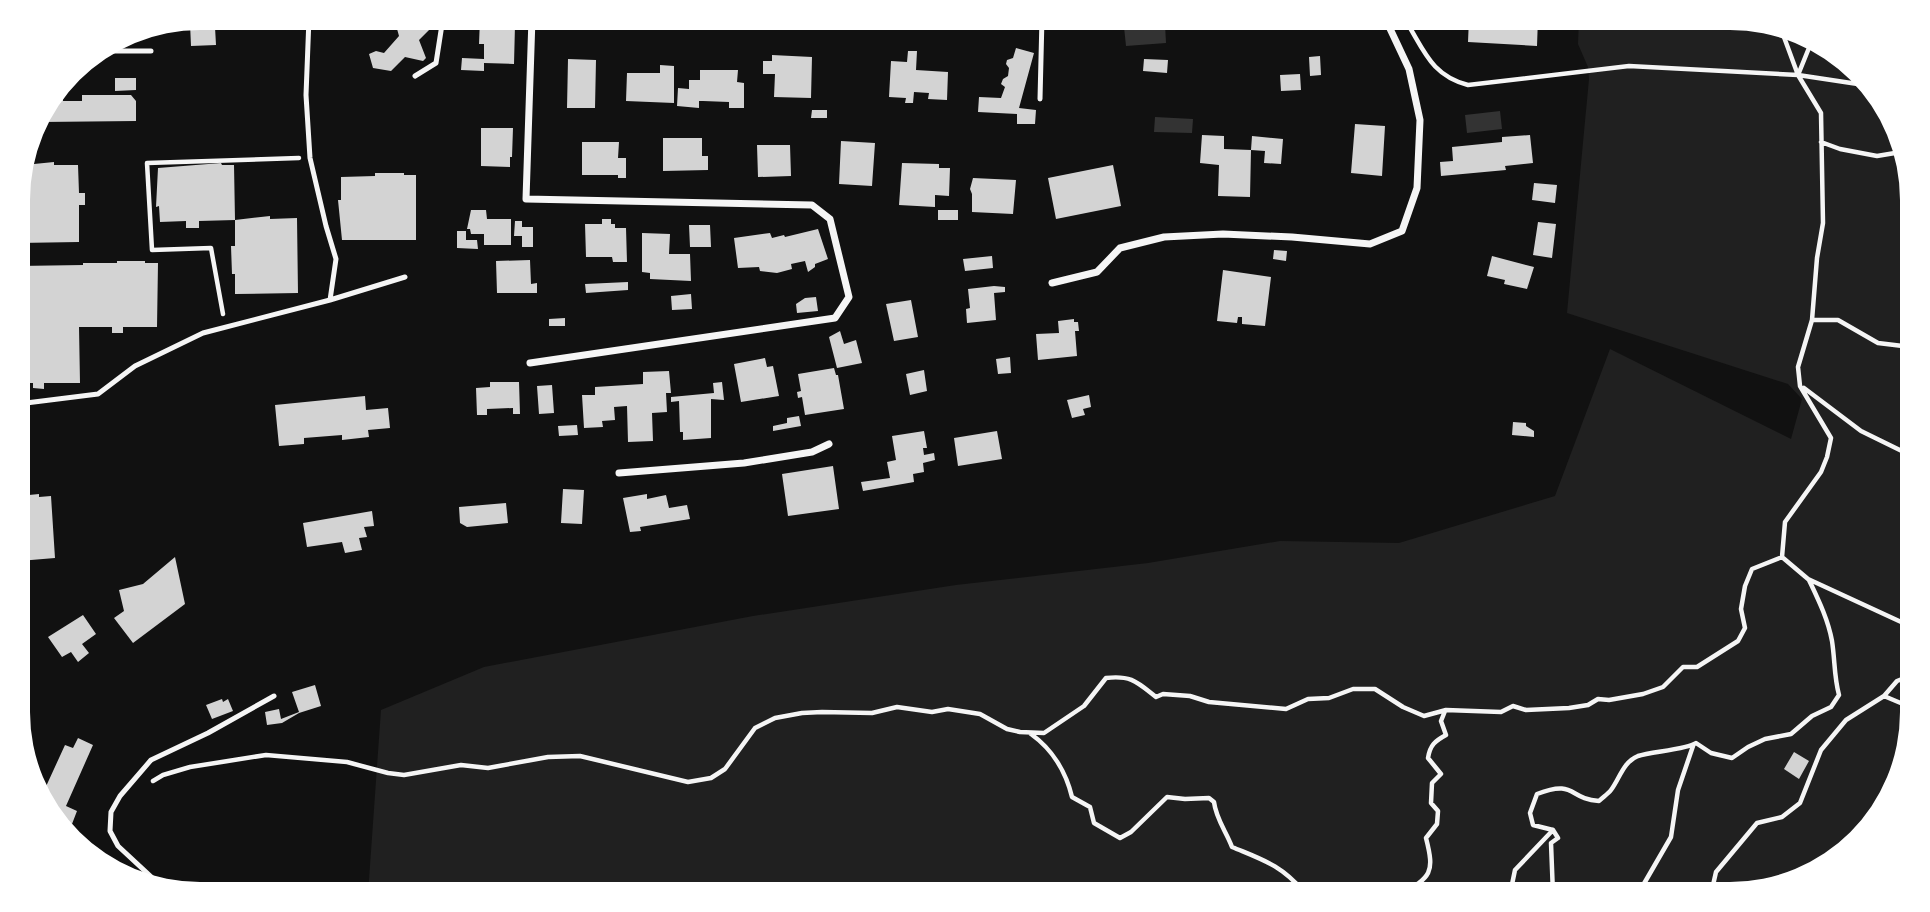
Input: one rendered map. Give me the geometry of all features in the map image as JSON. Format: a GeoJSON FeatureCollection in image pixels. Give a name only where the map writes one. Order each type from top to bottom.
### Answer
{"type":"FeatureCollection","features":[{"type":"Feature","properties":{"kind":"street"},"geometry":{"type":"LineString","coordinates":[[530,363],[835,318],[849,297],[830,219],[812,205],[526,199],[532,30]]}},
{"type":"Feature","properties":{"kind":"street"},"geometry":{"type":"LineString","coordinates":[[1052,283],[1097,272],[1120,248],[1164,237],[1223,234],[1370,244],[1402,231],[1417,188],[1420,120],[1409,69],[1391,30]]}},
{"type":"Feature","properties":{"kind":"street"},"geometry":{"type":"LineString","coordinates":[[618,473],[744,463],[812,452],[829,444]]}},
{"type":"Feature","properties":{"kind":"lane"},"geometry":{"type":"LineString","coordinates":[[309,30],[306,95],[310,158],[336,259],[330,300]]}},
{"type":"Feature","properties":{"kind":"lane"},"geometry":{"type":"LineString","coordinates":[[415,76],[436,63],[441,30]]}},
{"type":"Feature","properties":{"kind":"lane"},"geometry":{"type":"LineString","coordinates":[[1040,99],[1042,30]]}},
{"type":"Feature","properties":{"kind":"lane"},"geometry":{"type":"LineString","coordinates":[[119,51],[151,51]]}},
{"type":"Feature","properties":{"kind":"lane"},"geometry":{"type":"LineString","coordinates":[[30,402],[98,394],[135,366],[203,333],[330,300],[405,277]]}},
{"type":"Feature","properties":{"kind":"lane"},"geometry":{"type":"LineString","coordinates":[[148,874],[118,846],[110,831],[111,812],[127,788],[151,760],[208,733],[274,696]]}},
{"type":"Feature","properties":{"kind":"path"},"geometry":{"type":"LineString","coordinates":[[1411,30],[1435,68],[1450,80],[1468,85],[1629,66],[1798,75],[1853,83]]}},
{"type":"Feature","properties":{"kind":"path"},"geometry":{"type":"LineString","coordinates":[[1782,557],[1786,522],[1821,472],[1831,438],[1800,386],[1798,367],[1812,320],[1823,223],[1821,113],[1798,75],[1785,40]]}},
{"type":"Feature","properties":{"kind":"path"},"geometry":{"type":"LineString","coordinates":[[1798,75],[1808,50]]}},
{"type":"Feature","properties":{"kind":"path"},"geometry":{"type":"LineString","coordinates":[[1821,142],[1840,149],[1878,156],[1893,153]]}},
{"type":"Feature","properties":{"kind":"path"},"geometry":{"type":"LineString","coordinates":[[225,327],[211,248],[152,250],[147,163],[310,158]]}},
{"type":"Feature","properties":{"kind":"path"},"geometry":{"type":"LineString","coordinates":[[1812,320],[1838,320],[1878,343],[1900,346]]}},
{"type":"Feature","properties":{"kind":"path"},"geometry":{"type":"LineString","coordinates":[[1800,386],[1861,431],[1900,450]]}},
{"type":"Feature","properties":{"kind":"path"},"geometry":{"type":"LineString","coordinates":[[1782,557],[1808,579],[1900,621]]}},
{"type":"Feature","properties":{"kind":"path"},"geometry":{"type":"LineString","coordinates":[[127,788],[142,787],[163,775],[190,767],[266,755],[347,762],[404,775],[461,765],[488,768],[537,759],[580,756],[688,782],[711,778],[726,769],[755,728],[775,718],[802,713],[872,713],[897,708],[920,712],[965,710],[1007,729],[1044,733],[1084,706],[1106,678],[1124,676],[1156,696],[1190,696],[1209,702],[1286,709],[1308,699],[1329,698],[1353,689],[1375,689],[1403,707],[1424,716],[1446,710],[1501,712],[1513,706],[1526,710],[1569,708],[1588,705],[1598,699],[1609,701],[1663,687],[1683,667],[1698,667],[1712,660],[1724,648],[1738,641],[1745,628],[1741,609],[1745,586],[1752,569],[1782,557]]}},
{"type":"Feature","properties":{"kind":"path"},"geometry":{"type":"LineString","coordinates":[[1553,882],[1551,843],[1558,838],[1553,830],[1533,825],[1530,813],[1537,794],[1556,786],[1574,790],[1588,800],[1599,801],[1611,790],[1622,769],[1636,757],[1673,747],[1693,746],[1696,743],[1711,753],[1732,758],[1765,739],[1791,734],[1812,716],[1831,707],[1839,695],[1834,676],[1832,641],[1821,603],[1808,579]]}},
{"type":"Feature","properties":{"kind":"path"},"geometry":{"type":"LineString","coordinates":[[1714,882],[1716,872],[1757,823],[1782,817],[1800,803],[1821,750],[1846,720],[1884,696],[1900,680]]}},
{"type":"Feature","properties":{"kind":"path"},"geometry":{"type":"LineString","coordinates":[[1884,696],[1900,703]]}},
{"type":"Feature","properties":{"kind":"path"},"geometry":{"type":"LineString","coordinates":[[1423,882],[1430,869],[1426,838],[1437,824],[1438,811],[1432,803],[1432,783],[1441,774],[1428,758],[1430,748],[1436,740],[1446,735],[1441,721],[1446,710]]}},
{"type":"Feature","properties":{"kind":"path"},"geometry":{"type":"LineString","coordinates":[[1029,733],[1047,746],[1069,786],[1072,797],[1090,807],[1094,823],[1120,838],[1131,832],[1167,797],[1209,798],[1214,803],[1216,818],[1224,827],[1232,847],[1268,861],[1289,874],[1296,882]]}},
{"type":"Feature","properties":{"kind":"path"},"geometry":{"type":"LineString","coordinates":[[1645,882],[1671,837],[1678,790],[1693,746]]}},
{"type":"Feature","properties":{"kind":"path"},"geometry":{"type":"LineString","coordinates":[[1512,882],[1515,870],[1553,830]]}},
{"type":"Feature","properties":{"kind":"shaded area"},"geometry":{"type":"Polygon","coordinates":[[[1124,30],[1165,30],[1166,43],[1126,46],[1124,30]]]}},
{"type":"Feature","properties":{"kind":"shaded area"},"geometry":{"type":"Polygon","coordinates":[[[1579,30],[1752,31],[1795,43],[1834,65],[1865,96],[1887,135],[1894,156],[1900,200],[1900,723],[1897,745],[1887,777],[1872,806],[1842,840],[1824,854],[1785,873],[1741,882],[369,882],[381,710],[484,667],[753,616],[956,585],[1148,563],[1280,541],[1399,543],[1555,496],[1610,349],[1791,439],[1802,399],[1788,384],[1567,313],[1589,79],[1588,67],[1578,44],[1579,30]]]}},
{"type":"Feature","properties":{"kind":"shaded area"},"geometry":{"type":"Polygon","coordinates":[[[1500,111],[1502,129],[1467,133],[1465,115],[1500,111]]]}},
{"type":"Feature","properties":{"kind":"shaded area"},"geometry":{"type":"Polygon","coordinates":[[[1155,117],[1193,119],[1192,133],[1154,132],[1155,117]]]}},
{"type":"Feature","properties":{"kind":"building"},"geometry":{"type":"Polygon","coordinates":[[[190,30],[215,30],[216,45],[191,46],[190,30]]]}},
{"type":"Feature","properties":{"kind":"building"},"geometry":{"type":"Polygon","coordinates":[[[397,30],[429,30],[419,40],[426,58],[423,61],[405,57],[391,71],[373,68],[369,54],[376,51],[384,53],[399,36],[397,30]]]}},
{"type":"Feature","properties":{"kind":"building"},"geometry":{"type":"Polygon","coordinates":[[[480,30],[515,30],[514,64],[484,63],[484,71],[461,70],[462,58],[484,59],[484,44],[479,44],[480,30]]]}},
{"type":"Feature","properties":{"kind":"building"},"geometry":{"type":"Polygon","coordinates":[[[1468,30],[1538,30],[1537,46],[1468,42],[1468,30]]]}},
{"type":"Feature","properties":{"kind":"building"},"geometry":{"type":"Polygon","coordinates":[[[1016,48],[1034,53],[1019,108],[1036,110],[1035,124],[1017,124],[1017,114],[978,112],[979,97],[1001,98],[1005,87],[1001,84],[1008,76],[1007,60],[1013,58],[1016,48]]]}},
{"type":"Feature","properties":{"kind":"building"},"geometry":{"type":"Polygon","coordinates":[[[908,51],[917,51],[916,70],[948,72],[947,100],[928,99],[929,93],[914,92],[913,103],[905,103],[906,98],[889,97],[891,61],[907,62],[908,51]]]}},
{"type":"Feature","properties":{"kind":"building"},"geometry":{"type":"Polygon","coordinates":[[[772,55],[812,57],[811,98],[774,97],[775,74],[763,74],[763,61],[772,61],[772,55]]]}},
{"type":"Feature","properties":{"kind":"building"},"geometry":{"type":"Polygon","coordinates":[[[1320,56],[1321,75],[1310,76],[1309,57],[1320,56]]]}},
{"type":"Feature","properties":{"kind":"building"},"geometry":{"type":"Polygon","coordinates":[[[568,59],[596,60],[595,108],[567,108],[568,59]]]}},
{"type":"Feature","properties":{"kind":"building"},"geometry":{"type":"Polygon","coordinates":[[[1144,59],[1168,60],[1167,73],[1143,71],[1144,59]]]}},
{"type":"Feature","properties":{"kind":"building"},"geometry":{"type":"Polygon","coordinates":[[[660,65],[674,66],[674,103],[626,101],[627,73],[660,73],[660,65]]]}},
{"type":"Feature","properties":{"kind":"building"},"geometry":{"type":"Polygon","coordinates":[[[700,70],[738,70],[737,82],[744,83],[744,108],[729,108],[729,102],[703,101],[699,101],[699,108],[677,106],[678,88],[689,89],[689,80],[700,80],[700,70]]]}},
{"type":"Feature","properties":{"kind":"building"},"geometry":{"type":"Polygon","coordinates":[[[1300,74],[1301,90],[1281,91],[1280,75],[1300,74]]]}},
{"type":"Feature","properties":{"kind":"building"},"geometry":{"type":"Polygon","coordinates":[[[115,78],[136,78],[136,90],[115,91],[115,78]]]}},
{"type":"Feature","properties":{"kind":"building"},"geometry":{"type":"Polygon","coordinates":[[[82,95],[131,95],[136,101],[136,121],[49,122],[63,99],[82,101],[82,95]]]}},
{"type":"Feature","properties":{"kind":"building"},"geometry":{"type":"Polygon","coordinates":[[[812,110],[827,110],[827,118],[811,118],[812,110]]]}},
{"type":"Feature","properties":{"kind":"building"},"geometry":{"type":"Polygon","coordinates":[[[1355,124],[1385,126],[1382,176],[1351,173],[1355,124]]]}},
{"type":"Feature","properties":{"kind":"building"},"geometry":{"type":"Polygon","coordinates":[[[481,128],[513,128],[510,167],[481,166],[481,128]]]}},
{"type":"Feature","properties":{"kind":"building"},"geometry":{"type":"Polygon","coordinates":[[[1202,135],[1224,136],[1224,149],[1251,150],[1250,197],[1218,196],[1219,165],[1200,163],[1202,135]]]}},
{"type":"Feature","properties":{"kind":"building"},"geometry":{"type":"Polygon","coordinates":[[[1530,135],[1533,163],[1505,166],[1506,170],[1441,176],[1440,162],[1453,161],[1452,147],[1502,142],[1502,137],[1530,135]]]}},
{"type":"Feature","properties":{"kind":"building"},"geometry":{"type":"Polygon","coordinates":[[[1252,136],[1283,139],[1281,164],[1264,163],[1265,151],[1251,150],[1252,136]]]}},
{"type":"Feature","properties":{"kind":"building"},"geometry":{"type":"Polygon","coordinates":[[[663,138],[702,138],[702,156],[708,156],[708,170],[663,171],[663,138]]]}},
{"type":"Feature","properties":{"kind":"building"},"geometry":{"type":"Polygon","coordinates":[[[841,141],[875,143],[872,186],[839,184],[841,141]]]}},
{"type":"Feature","properties":{"kind":"building"},"geometry":{"type":"Polygon","coordinates":[[[582,142],[619,142],[618,158],[626,158],[626,178],[618,178],[618,175],[582,175],[582,142]]]}},
{"type":"Feature","properties":{"kind":"building"},"geometry":{"type":"Polygon","coordinates":[[[757,145],[790,145],[791,176],[758,177],[757,145]]]}},
{"type":"Feature","properties":{"kind":"building"},"geometry":{"type":"Polygon","coordinates":[[[54,162],[54,165],[78,165],[79,193],[85,193],[85,205],[79,205],[79,242],[30,243],[30,189],[34,164],[54,162]]]}},
{"type":"Feature","properties":{"kind":"building"},"geometry":{"type":"Polygon","coordinates":[[[221,163],[234,165],[235,220],[199,221],[199,228],[186,228],[186,221],[160,222],[159,206],[156,207],[158,168],[221,163]]]}},
{"type":"Feature","properties":{"kind":"building"},"geometry":{"type":"Polygon","coordinates":[[[902,163],[939,164],[939,168],[950,168],[949,196],[935,195],[935,207],[899,205],[902,163]]]}},
{"type":"Feature","properties":{"kind":"building"},"geometry":{"type":"Polygon","coordinates":[[[1113,165],[1121,206],[1056,219],[1048,178],[1113,165]]]}},
{"type":"Feature","properties":{"kind":"building"},"geometry":{"type":"Polygon","coordinates":[[[375,173],[416,175],[416,240],[342,240],[338,200],[341,200],[341,177],[375,176],[375,173]]]}},
{"type":"Feature","properties":{"kind":"building"},"geometry":{"type":"Polygon","coordinates":[[[973,178],[1016,180],[1013,214],[972,212],[970,189],[973,178]]]}},
{"type":"Feature","properties":{"kind":"building"},"geometry":{"type":"Polygon","coordinates":[[[1534,183],[1557,185],[1555,203],[1532,200],[1534,183]]]}},
{"type":"Feature","properties":{"kind":"building"},"geometry":{"type":"Polygon","coordinates":[[[471,210],[486,210],[487,219],[511,219],[511,245],[484,245],[484,234],[471,234],[470,229],[467,229],[471,210]]]}},
{"type":"Feature","properties":{"kind":"building"},"geometry":{"type":"Polygon","coordinates":[[[938,210],[958,210],[958,220],[938,220],[938,210]]]}},
{"type":"Feature","properties":{"kind":"building"},"geometry":{"type":"Polygon","coordinates":[[[270,216],[270,219],[297,218],[298,293],[235,294],[231,246],[235,246],[235,220],[270,216]]]}},
{"type":"Feature","properties":{"kind":"building"},"geometry":{"type":"Polygon","coordinates":[[[602,219],[611,219],[615,228],[626,228],[627,262],[613,262],[612,257],[586,257],[585,224],[602,224],[602,219]]]}},
{"type":"Feature","properties":{"kind":"building"},"geometry":{"type":"Polygon","coordinates":[[[515,221],[522,221],[522,227],[533,227],[533,247],[522,247],[522,236],[514,236],[515,221]]]}},
{"type":"Feature","properties":{"kind":"building"},"geometry":{"type":"Polygon","coordinates":[[[1538,222],[1556,224],[1552,258],[1533,255],[1538,222]]]}},
{"type":"Feature","properties":{"kind":"building"},"geometry":{"type":"Polygon","coordinates":[[[689,225],[710,225],[711,247],[690,247],[689,225]]]}},
{"type":"Feature","properties":{"kind":"building"},"geometry":{"type":"Polygon","coordinates":[[[818,229],[828,259],[815,264],[808,272],[805,261],[791,264],[792,269],[777,273],[760,271],[759,267],[738,268],[734,238],[770,233],[772,238],[785,237],[818,229]]]}},
{"type":"Feature","properties":{"kind":"building"},"geometry":{"type":"Polygon","coordinates":[[[457,231],[466,231],[466,240],[477,240],[478,249],[457,248],[457,231]]]}},
{"type":"Feature","properties":{"kind":"building"},"geometry":{"type":"Polygon","coordinates":[[[642,233],[670,234],[669,254],[690,254],[691,281],[650,279],[650,273],[642,272],[642,233]]]}},
{"type":"Feature","properties":{"kind":"building"},"geometry":{"type":"Polygon","coordinates":[[[1274,250],[1287,251],[1286,261],[1273,259],[1274,250]]]}},
{"type":"Feature","properties":{"kind":"building"},"geometry":{"type":"Polygon","coordinates":[[[992,256],[993,268],[965,271],[963,259],[992,256]]]}},
{"type":"Feature","properties":{"kind":"building"},"geometry":{"type":"Polygon","coordinates":[[[1492,256],[1534,267],[1527,289],[1504,284],[1505,280],[1487,276],[1492,256]]]}},
{"type":"Feature","properties":{"kind":"building"},"geometry":{"type":"Polygon","coordinates":[[[530,260],[531,284],[537,283],[537,293],[497,293],[496,261],[530,260]]]}},
{"type":"Feature","properties":{"kind":"building"},"geometry":{"type":"Polygon","coordinates":[[[158,263],[157,327],[123,327],[123,333],[112,333],[112,327],[79,327],[80,383],[44,383],[44,389],[33,388],[33,383],[30,383],[30,266],[158,263]]]}},
{"type":"Feature","properties":{"kind":"building"},"geometry":{"type":"Polygon","coordinates":[[[1223,270],[1271,277],[1265,326],[1242,324],[1242,317],[1238,317],[1237,323],[1217,321],[1223,270]]]}},
{"type":"Feature","properties":{"kind":"building"},"geometry":{"type":"Polygon","coordinates":[[[628,282],[628,290],[586,293],[585,284],[628,282]]]}},
{"type":"Feature","properties":{"kind":"building"},"geometry":{"type":"Polygon","coordinates":[[[1005,287],[1005,292],[994,293],[996,320],[967,323],[966,309],[970,308],[968,289],[1005,287]]]}},
{"type":"Feature","properties":{"kind":"building"},"geometry":{"type":"Polygon","coordinates":[[[691,294],[692,309],[672,310],[671,296],[691,294]]]}},
{"type":"Feature","properties":{"kind":"building"},"geometry":{"type":"Polygon","coordinates":[[[816,297],[818,311],[797,313],[796,304],[805,298],[816,297]]]}},
{"type":"Feature","properties":{"kind":"building"},"geometry":{"type":"Polygon","coordinates":[[[911,300],[918,337],[894,341],[886,304],[911,300]]]}},
{"type":"Feature","properties":{"kind":"building"},"geometry":{"type":"Polygon","coordinates":[[[565,318],[565,326],[549,326],[549,319],[565,318]]]}},
{"type":"Feature","properties":{"kind":"building"},"geometry":{"type":"Polygon","coordinates":[[[1074,319],[1074,322],[1078,322],[1079,331],[1075,331],[1077,356],[1038,360],[1036,334],[1059,333],[1058,321],[1074,319]]]}},
{"type":"Feature","properties":{"kind":"building"},"geometry":{"type":"Polygon","coordinates":[[[840,331],[844,344],[856,340],[862,363],[837,368],[829,337],[840,331]]]}},
{"type":"Feature","properties":{"kind":"building"},"geometry":{"type":"Polygon","coordinates":[[[1010,357],[1011,373],[998,374],[996,359],[1010,357]]]}},
{"type":"Feature","properties":{"kind":"building"},"geometry":{"type":"Polygon","coordinates":[[[765,358],[767,367],[773,366],[779,396],[741,402],[734,364],[765,358]]]}},
{"type":"Feature","properties":{"kind":"building"},"geometry":{"type":"Polygon","coordinates":[[[834,368],[838,375],[844,409],[805,415],[802,397],[798,398],[797,392],[801,391],[798,374],[834,368]]]}},
{"type":"Feature","properties":{"kind":"building"},"geometry":{"type":"Polygon","coordinates":[[[924,370],[927,391],[910,395],[906,374],[924,370]]]}},
{"type":"Feature","properties":{"kind":"building"},"geometry":{"type":"Polygon","coordinates":[[[669,371],[671,393],[666,393],[667,412],[652,413],[653,441],[628,442],[627,406],[614,407],[615,420],[602,421],[603,427],[584,428],[582,395],[595,395],[595,387],[643,384],[643,372],[669,371]]]}},
{"type":"Feature","properties":{"kind":"building"},"geometry":{"type":"Polygon","coordinates":[[[490,382],[519,382],[520,414],[513,414],[513,408],[487,409],[487,415],[477,415],[476,388],[490,387],[490,382]]]}},
{"type":"Feature","properties":{"kind":"building"},"geometry":{"type":"Polygon","coordinates":[[[722,382],[724,400],[711,399],[711,438],[683,440],[683,432],[680,432],[679,401],[671,402],[671,397],[714,393],[713,383],[722,382]]]}},
{"type":"Feature","properties":{"kind":"building"},"geometry":{"type":"Polygon","coordinates":[[[552,385],[554,413],[539,414],[537,386],[552,385]]]}},
{"type":"Feature","properties":{"kind":"building"},"geometry":{"type":"Polygon","coordinates":[[[1089,395],[1091,407],[1083,409],[1085,415],[1072,418],[1067,400],[1089,395]]]}},
{"type":"Feature","properties":{"kind":"building"},"geometry":{"type":"Polygon","coordinates":[[[365,396],[366,410],[388,408],[390,428],[368,430],[369,437],[342,440],[342,435],[304,438],[304,444],[279,446],[275,405],[365,396]]]}},
{"type":"Feature","properties":{"kind":"building"},"geometry":{"type":"Polygon","coordinates":[[[799,416],[801,426],[773,431],[773,426],[787,423],[787,418],[799,416]]]}},
{"type":"Feature","properties":{"kind":"building"},"geometry":{"type":"Polygon","coordinates":[[[1513,422],[1526,423],[1526,426],[1534,431],[1534,437],[1512,435],[1513,422]]]}},
{"type":"Feature","properties":{"kind":"building"},"geometry":{"type":"Polygon","coordinates":[[[577,425],[578,435],[559,436],[558,426],[577,425]]]}},
{"type":"Feature","properties":{"kind":"building"},"geometry":{"type":"Polygon","coordinates":[[[924,431],[927,448],[923,448],[924,455],[934,453],[935,460],[923,463],[924,472],[913,474],[914,482],[863,491],[861,482],[890,478],[887,462],[896,460],[892,436],[924,431]]]}},
{"type":"Feature","properties":{"kind":"building"},"geometry":{"type":"Polygon","coordinates":[[[997,431],[1002,459],[958,466],[954,438],[997,431]]]}},
{"type":"Feature","properties":{"kind":"building"},"geometry":{"type":"Polygon","coordinates":[[[833,466],[839,509],[788,516],[782,474],[833,466]]]}},
{"type":"Feature","properties":{"kind":"building"},"geometry":{"type":"Polygon","coordinates":[[[563,489],[584,490],[582,524],[561,523],[563,489]]]}},
{"type":"Feature","properties":{"kind":"building"},"geometry":{"type":"Polygon","coordinates":[[[647,494],[647,499],[666,495],[669,508],[687,505],[690,519],[640,527],[641,531],[630,532],[623,498],[647,494]]]}},
{"type":"Feature","properties":{"kind":"building"},"geometry":{"type":"Polygon","coordinates":[[[30,495],[51,496],[55,558],[30,560],[30,495]]]}},
{"type":"Feature","properties":{"kind":"building"},"geometry":{"type":"Polygon","coordinates":[[[506,503],[508,523],[467,527],[460,523],[459,507],[506,503]]]}},
{"type":"Feature","properties":{"kind":"building"},"geometry":{"type":"Polygon","coordinates":[[[372,511],[374,526],[364,527],[367,537],[359,538],[362,550],[345,553],[342,542],[307,547],[303,523],[372,511]]]}},
{"type":"Feature","properties":{"kind":"building"},"geometry":{"type":"Polygon","coordinates":[[[175,557],[185,604],[133,643],[114,618],[124,611],[119,590],[143,584],[175,557]]]}},
{"type":"Feature","properties":{"kind":"building"},"geometry":{"type":"Polygon","coordinates":[[[83,615],[96,634],[82,644],[89,653],[78,662],[71,652],[62,657],[48,637],[83,615]]]}},
{"type":"Feature","properties":{"kind":"building"},"geometry":{"type":"Polygon","coordinates":[[[315,685],[321,706],[299,713],[282,723],[267,725],[265,712],[279,709],[281,719],[299,712],[292,692],[315,685]]]}},
{"type":"Feature","properties":{"kind":"building"},"geometry":{"type":"Polygon","coordinates":[[[222,699],[223,702],[228,699],[233,711],[212,719],[206,705],[222,699]]]}},
{"type":"Feature","properties":{"kind":"building"},"geometry":{"type":"Polygon","coordinates":[[[78,738],[93,745],[66,806],[77,811],[72,824],[47,785],[65,745],[73,748],[78,738]]]}},
{"type":"Feature","properties":{"kind":"building"},"geometry":{"type":"Polygon","coordinates":[[[1794,752],[1809,761],[1799,779],[1784,769],[1794,752]]]}}]}
